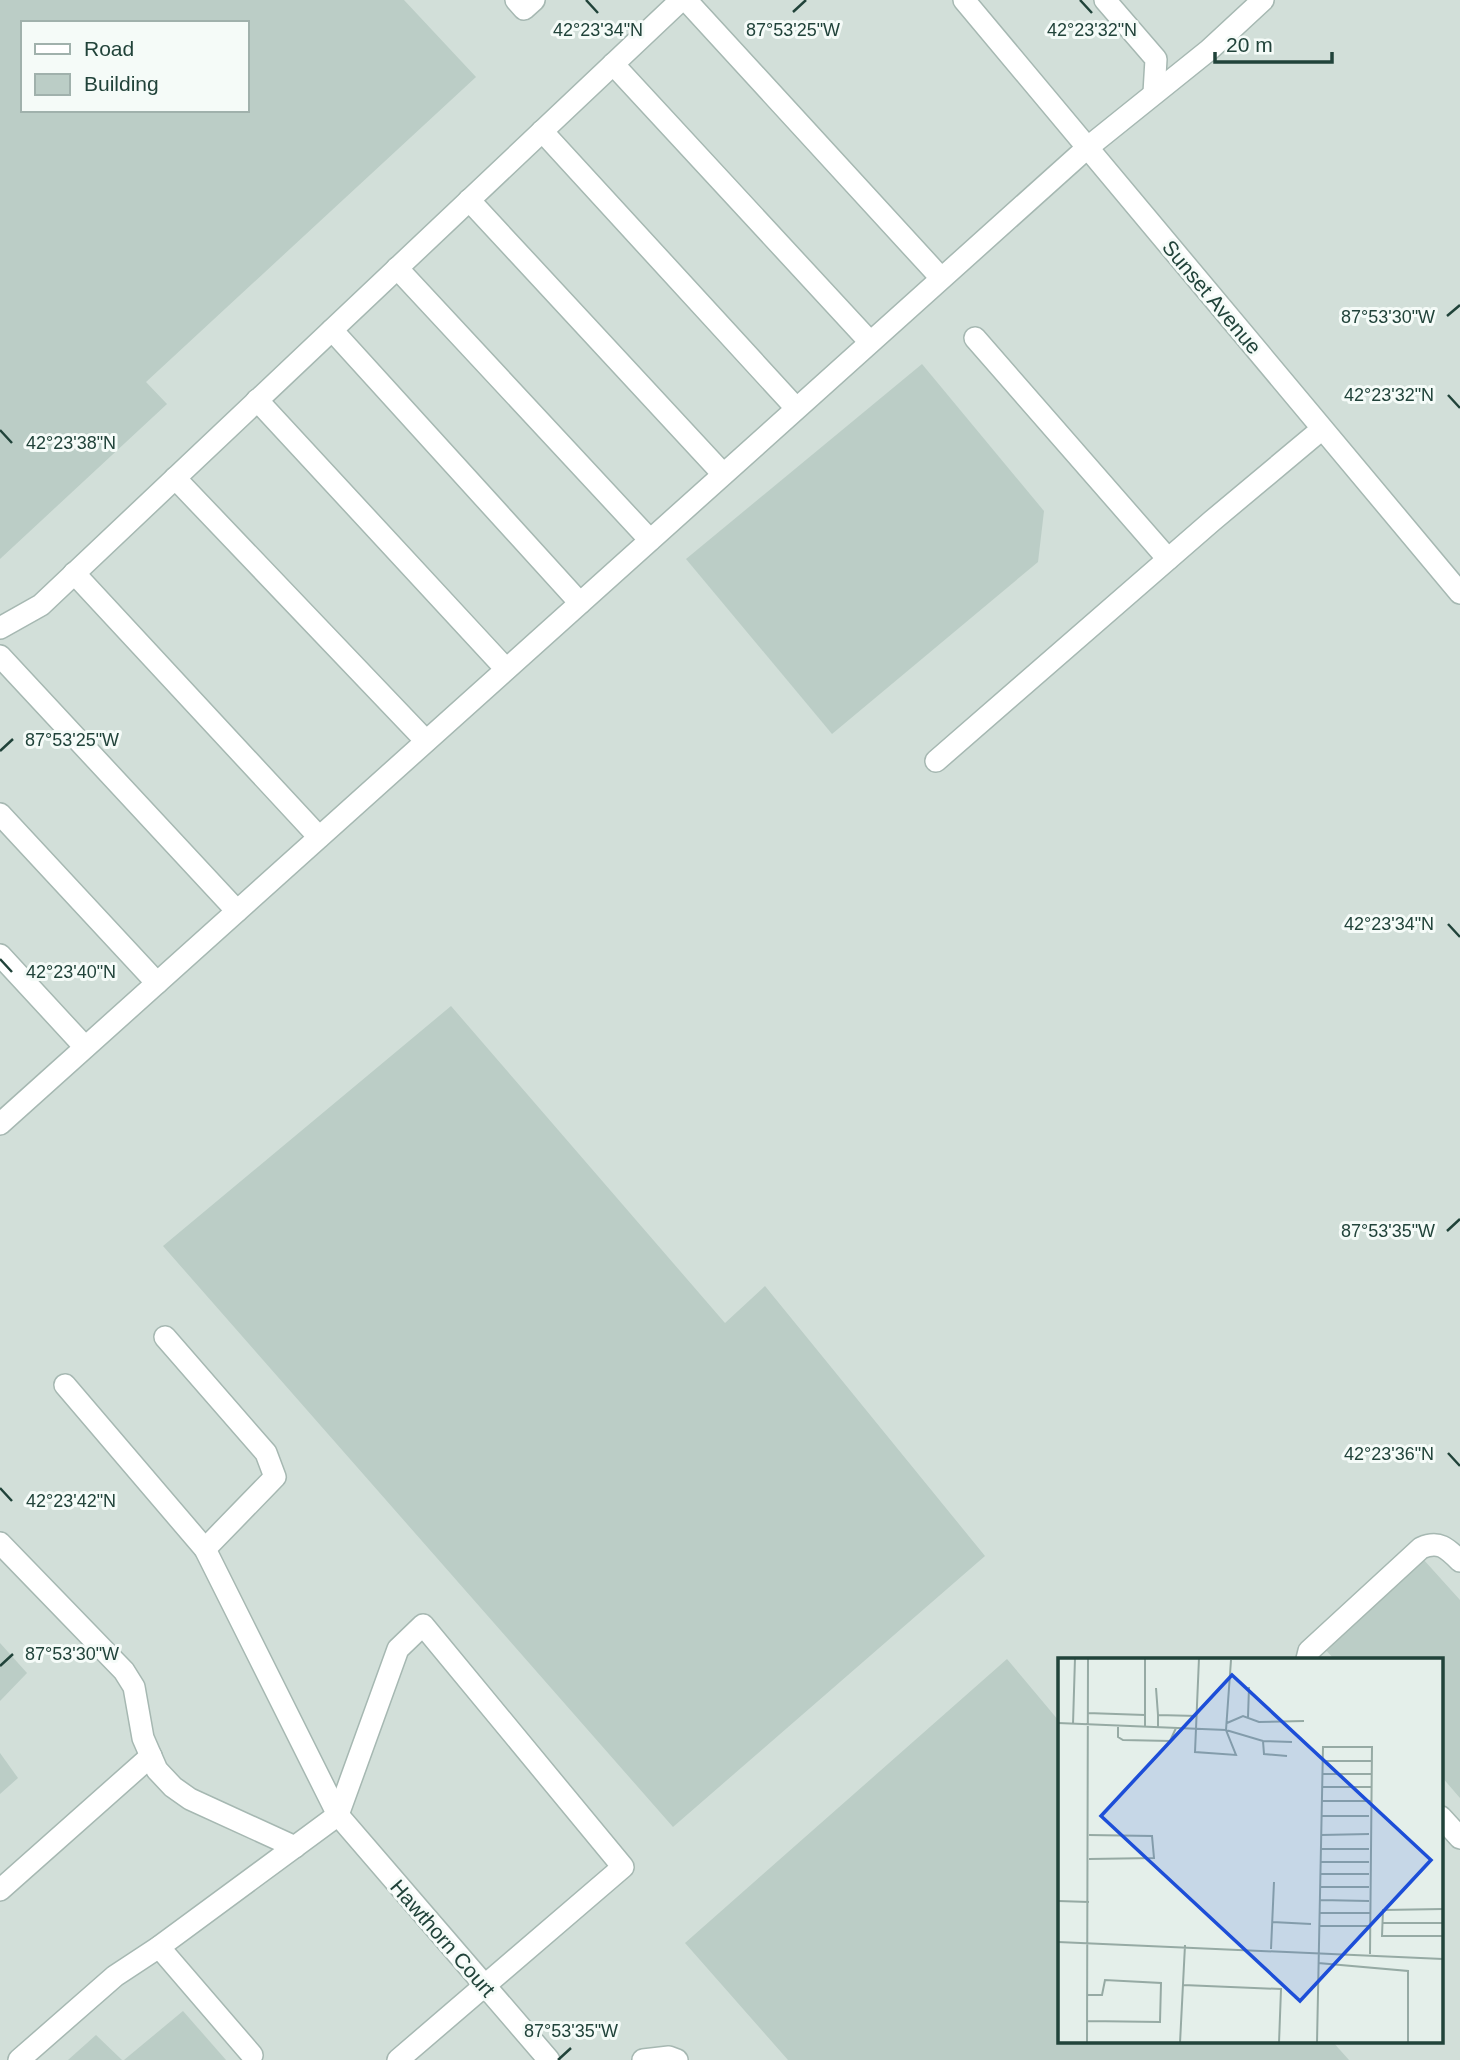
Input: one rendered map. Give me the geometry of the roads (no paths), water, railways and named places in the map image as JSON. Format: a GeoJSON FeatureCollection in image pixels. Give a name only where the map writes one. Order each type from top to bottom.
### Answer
{"type":"FeatureCollection","features":[{"type":"Feature","properties":{"kind":"street"},"geometry":{"type":"LineString","coordinates":[[516,0],[524,9],[534,0]]}},
{"type":"Feature","properties":{"kind":"street"},"geometry":{"type":"LineString","coordinates":[[0,628],[41,605],[683,0],[941,278]]}},
{"type":"Feature","properties":{"kind":"street","name":"Sunset Avenue"},"geometry":{"type":"LineString","coordinates":[[964,0],[1460,593]]}},
{"type":"Feature","properties":{"kind":"street"},"geometry":{"type":"LineString","coordinates":[[1105,0],[1156,59],[1154,93]]}},
{"type":"Feature","properties":{"kind":"street"},"geometry":{"type":"LineString","coordinates":[[4,1112],[157,983],[1087,148],[1209,50],[1263,0]]}},
{"type":"Feature","properties":{"kind":"street"},"geometry":{"type":"LineString","coordinates":[[613,64],[870,342]]}},
{"type":"Feature","properties":{"kind":"street"},"geometry":{"type":"LineString","coordinates":[[542,131],[796,408]]}},
{"type":"Feature","properties":{"kind":"street"},"geometry":{"type":"LineString","coordinates":[[470,200],[723,474]]}},
{"type":"Feature","properties":{"kind":"street"},"geometry":{"type":"LineString","coordinates":[[397,268],[650,540]]}},
{"type":"Feature","properties":{"kind":"street"},"geometry":{"type":"LineString","coordinates":[[332,330],[580,603]]}},
{"type":"Feature","properties":{"kind":"street"},"geometry":{"type":"LineString","coordinates":[[975,338],[1168,559]]}},
{"type":"Feature","properties":{"kind":"street"},"geometry":{"type":"LineString","coordinates":[[257,400],[506,669]]}},
{"type":"Feature","properties":{"kind":"street"},"geometry":{"type":"LineString","coordinates":[[936,761],[1322,429]]}},
{"type":"Feature","properties":{"kind":"street"},"geometry":{"type":"LineString","coordinates":[[175,478],[426,741]]}},
{"type":"Feature","properties":{"kind":"street"},"geometry":{"type":"LineString","coordinates":[[74,573],[319,837]]}},
{"type":"Feature","properties":{"kind":"street"},"geometry":{"type":"LineString","coordinates":[[0,656],[237,911]]}},
{"type":"Feature","properties":{"kind":"street"},"geometry":{"type":"LineString","coordinates":[[0,814],[157,983]]}},
{"type":"Feature","properties":{"kind":"street"},"geometry":{"type":"LineString","coordinates":[[0,955],[85,1046]]}},
{"type":"Feature","properties":{"kind":"street"},"geometry":{"type":"LineString","coordinates":[[165,1337],[266,1453],[275,1477],[205,1549]]}},
{"type":"Feature","properties":{"kind":"street","name":"Hawthorn Court"},"geometry":{"type":"LineString","coordinates":[[65,1385],[205,1549],[338,1815],[549,2060]]}},
{"type":"Feature","properties":{"kind":"street"},"geometry":{"type":"LineString","coordinates":[[0,1543],[124,1671],[134,1687],[143,1738],[157,1770],[173,1787],[191,1799],[295,1847]]}},
{"type":"Feature","properties":{"kind":"street"},"geometry":{"type":"LineString","coordinates":[[1307,1658],[1309,1651],[1421,1548],[1432,1543],[1446,1546],[1460,1561]]}},
{"type":"Feature","properties":{"kind":"street"},"geometry":{"type":"LineString","coordinates":[[19,2060],[115,1976],[159,1947],[338,1815],[398,1649],[423,1625],[622,1867],[484,1985],[411,2056]]}},
{"type":"Feature","properties":{"kind":"street"},"geometry":{"type":"LineString","coordinates":[[0,1890],[151,1756]]}},
{"type":"Feature","properties":{"kind":"street"},"geometry":{"type":"LineString","coordinates":[[1442,1818],[1460,1838]]}},
{"type":"Feature","properties":{"kind":"street"},"geometry":{"type":"LineString","coordinates":[[159,1947],[252,2055]]}},
{"type":"Feature","properties":{"kind":"street"},"geometry":{"type":"LineString","coordinates":[[643,2060],[669,2057],[677,2060]]}}]}
